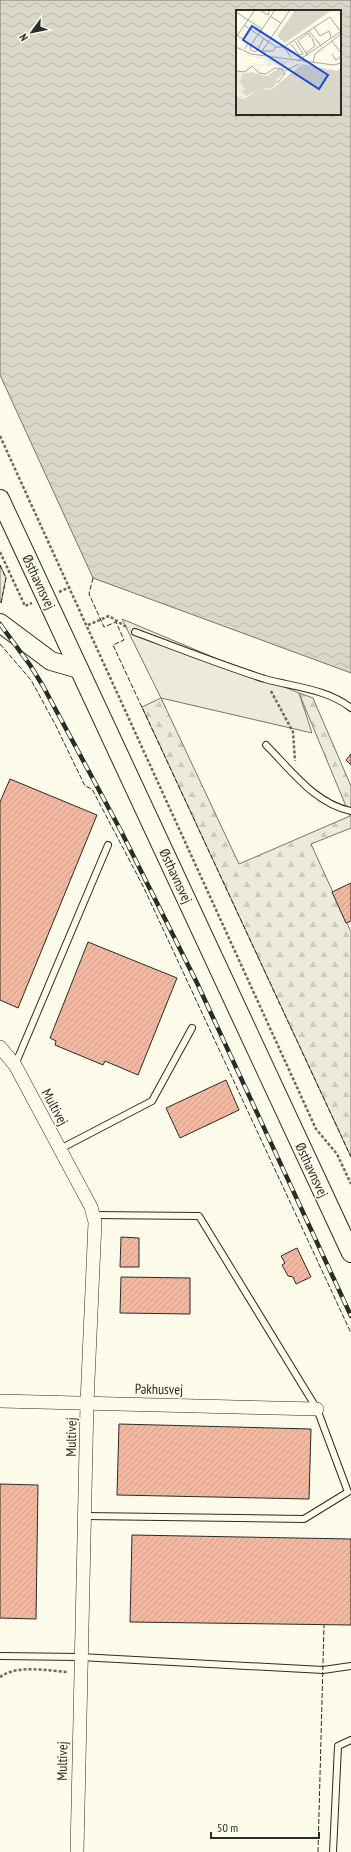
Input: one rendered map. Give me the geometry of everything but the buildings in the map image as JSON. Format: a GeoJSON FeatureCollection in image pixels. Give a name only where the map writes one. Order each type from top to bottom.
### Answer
{"type":"FeatureCollection","features":[{"type":"Feature","properties":{"kind":"street","name":"Østhavnsvej"},"geometry":{"type":"LineString","coordinates":[[0,499],[351,1253]]}},
{"type":"Feature","properties":{"kind":"street"},"geometry":{"type":"LineString","coordinates":[[0,623],[51,661],[79,669]]}},
{"type":"Feature","properties":{"kind":"street","name":"Multivej"},"geometry":{"type":"LineString","coordinates":[[0,1047],[15,1065],[91,1207],[95,1222],[87,1403],[86,1516],[80,1657],[77,1852]]}},
{"type":"Feature","properties":{"kind":"street","name":"Pakhusvej"},"geometry":{"type":"LineString","coordinates":[[0,1401],[317,1409]]}},
{"type":"Feature","properties":{"kind":"lane"},"geometry":{"type":"LineString","coordinates":[[135,632],[265,679],[312,690],[340,700],[351,708]]}},
{"type":"Feature","properties":{"kind":"lane"},"geometry":{"type":"LineString","coordinates":[[266,745],[319,798],[351,812]]}},
{"type":"Feature","properties":{"kind":"lane"},"geometry":{"type":"LineString","coordinates":[[15,1065],[108,845]]}},
{"type":"Feature","properties":{"kind":"lane"},"geometry":{"type":"LineString","coordinates":[[60,1149],[152,1101],[192,1028]]}},
{"type":"Feature","properties":{"kind":"lane"},"geometry":{"type":"LineString","coordinates":[[86,1516],[304,1519],[349,1493],[317,1409],[199,1216],[93,1215]]}},
{"type":"Feature","properties":{"kind":"lane"},"geometry":{"type":"LineString","coordinates":[[0,1656],[80,1657],[323,1670],[351,1666]]}},
{"type":"Feature","properties":{"kind":"lane"},"geometry":{"type":"LineString","coordinates":[[333,1852],[338,1746],[351,1740]]}},
{"type":"Feature","properties":{"kind":"path"},"geometry":{"type":"LineString","coordinates":[[0,436],[88,625],[316,1129],[337,1154],[351,1184]]}},
{"type":"Feature","properties":{"kind":"path"},"geometry":{"type":"LineString","coordinates":[[88,625],[109,616],[135,632]]}},
{"type":"Feature","properties":{"kind":"path"},"geometry":{"type":"LineString","coordinates":[[265,679],[293,732],[296,776]]}},
{"type":"Feature","properties":{"kind":"path"},"geometry":{"type":"LineString","coordinates":[[0,1678],[5,1674],[20,1670],[80,1673]]}},
{"type":"Feature","properties":{"kind":"green space"},"geometry":{"type":"Polygon","coordinates":[[[122,619],[299,693],[312,733],[161,698],[122,619]]]}},
{"type":"Feature","properties":{"kind":"green space"},"geometry":{"type":"Polygon","coordinates":[[[299,693],[313,698],[351,786],[351,828],[311,844],[351,932],[351,1157],[142,707],[161,698],[239,864],[350,816],[299,693]]]}},
{"type":"Feature","properties":{"kind":"shaded area"},"geometry":{"type":"Polygon","coordinates":[[[0,565],[6,578],[1,603],[0,601],[0,565]]]}},
{"type":"Feature","properties":{"kind":"water"},"geometry":{"type":"Polygon","coordinates":[[[0,0],[351,0],[351,673],[93,578],[0,375],[0,0]]]}},
{"type":"Feature","properties":{"kind":"railway"},"geometry":{"type":"LineString","coordinates":[[0,624],[30,665],[43,686],[121,831],[197,983],[351,1316]]}},
{"type":"Feature","properties":{"kind":"fence"},"geometry":{"type":"LineString","coordinates":[[0,565],[6,578],[1,603]]}},
{"type":"Feature","properties":{"kind":"fence"},"geometry":{"type":"LineString","coordinates":[[93,578],[89,594],[104,627],[116,622],[124,640],[113,645],[351,1157]]}},
{"type":"Feature","properties":{"kind":"fence"},"geometry":{"type":"LineString","coordinates":[[0,644],[31,680],[55,724],[85,786],[92,789],[143,886],[351,1333]]}},
{"type":"Feature","properties":{"kind":"fence"},"geometry":{"type":"LineString","coordinates":[[318,1852],[324,1625]]}}]}
